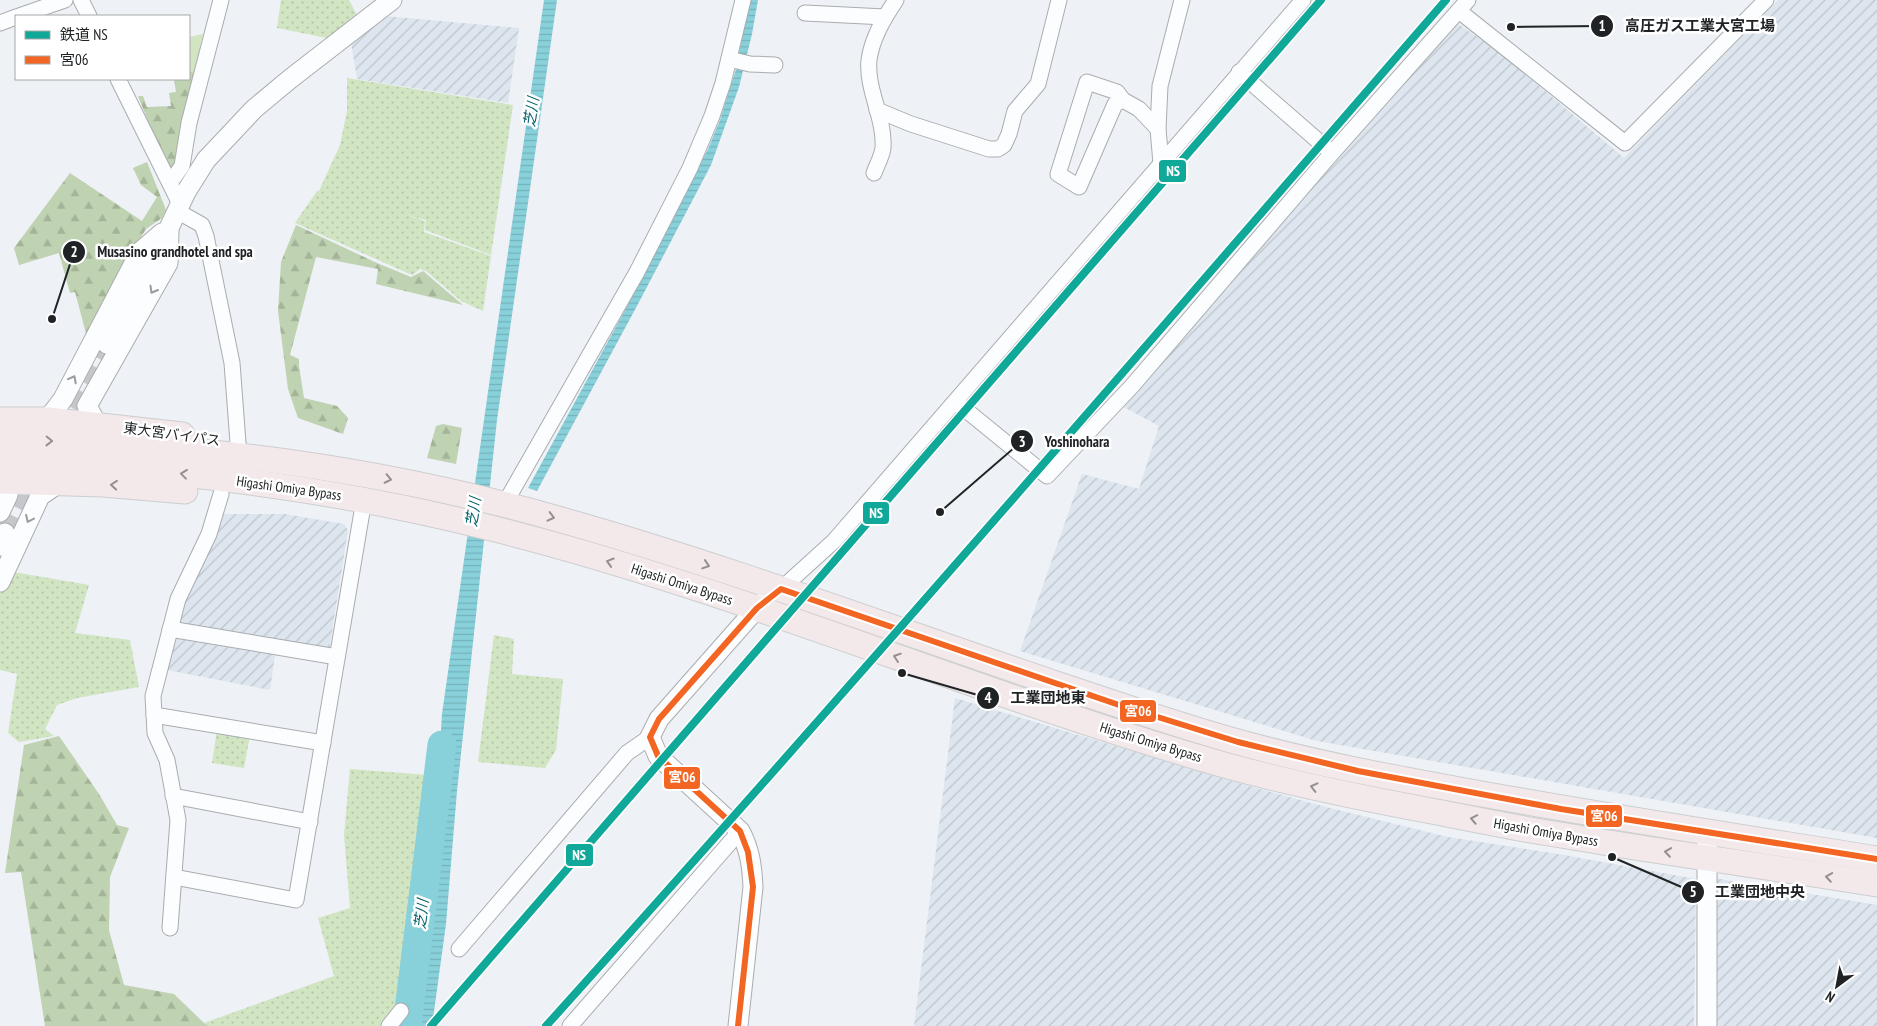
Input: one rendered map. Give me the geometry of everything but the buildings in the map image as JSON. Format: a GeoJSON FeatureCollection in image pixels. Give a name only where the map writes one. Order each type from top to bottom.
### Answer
{"type":"FeatureCollection","features":[{"type":"Feature","properties":{"kind":"highway","name":"東大宮バイパス"},"geometry":{"type":"LineString","coordinates":[[0,420],[47,420],[97,424],[238,443],[265,448],[340,469]]}},
{"type":"Feature","properties":{"kind":"highway","name":"Higashi Omiya Bypass"},"geometry":{"type":"LineString","coordinates":[[0,441],[60,441],[222,453],[340,469],[458,494],[581,526],[781,589],[1119,705],[1238,742],[1358,771],[1562,809],[1877,859]]}},
{"type":"Feature","properties":{"kind":"highway","name":"Higashi Omiya Bypass"},"geometry":{"type":"LineString","coordinates":[[1,475],[60,464],[145,470],[278,485],[337,494],[452,518],[502,530],[678,582],[1083,721],[1230,766],[1352,796],[1557,835],[1877,884]]}},
{"type":"Feature","properties":{"kind":"highway"},"geometry":{"type":"LineString","coordinates":[[1,475],[59,482],[221,494],[296,497],[337,494]]}},
{"type":"Feature","properties":{"kind":"street"},"geometry":{"type":"LineString","coordinates":[[24,15],[65,0]]}},
{"type":"Feature","properties":{"kind":"street"},"geometry":{"type":"LineString","coordinates":[[81,0],[88,15]]}},
{"type":"Feature","properties":{"kind":"street"},"geometry":{"type":"LineString","coordinates":[[170,183],[182,166],[189,123],[221,0]]}},
{"type":"Feature","properties":{"kind":"street"},"geometry":{"type":"LineString","coordinates":[[107,344],[175,214],[206,160],[254,109],[392,0]]}},
{"type":"Feature","properties":{"kind":"street"},"geometry":{"type":"LineString","coordinates":[[504,505],[621,303],[691,169],[720,94],[743,0]]}},
{"type":"Feature","properties":{"kind":"street"},"geometry":{"type":"LineString","coordinates":[[874,173],[883,150],[870,77],[869,60],[874,42],[885,17],[896,0]]}},
{"type":"Feature","properties":{"kind":"street"},"geometry":{"type":"LineString","coordinates":[[877,110],[912,124],[989,149],[998,149],[1004,145],[1009,134],[1015,111],[1038,84],[1059,0]]}},
{"type":"Feature","properties":{"kind":"street"},"geometry":{"type":"LineString","coordinates":[[1161,163],[1158,129],[1160,86],[1182,0]]}},
{"type":"Feature","properties":{"kind":"street"},"geometry":{"type":"LineString","coordinates":[[459,950],[627,753],[650,738],[659,720],[757,608],[834,542],[1303,0]]}},
{"type":"Feature","properties":{"kind":"street"},"geometry":{"type":"LineString","coordinates":[[956,402],[1047,476],[1132,386],[1332,153],[1464,5],[1625,143],[1766,0]]}},
{"type":"Feature","properties":{"kind":"street"},"geometry":{"type":"LineString","coordinates":[[805,13],[885,17]]}},
{"type":"Feature","properties":{"kind":"street"},"geometry":{"type":"LineString","coordinates":[[0,23],[15,18]]}},
{"type":"Feature","properties":{"kind":"street"},"geometry":{"type":"LineString","coordinates":[[730,59],[750,64],[775,65]]}},
{"type":"Feature","properties":{"kind":"street"},"geometry":{"type":"LineString","coordinates":[[1239,72],[1332,153]]}},
{"type":"Feature","properties":{"kind":"street"},"geometry":{"type":"LineString","coordinates":[[97,424],[87,406],[168,264],[175,214],[170,183],[118,80]]}},
{"type":"Feature","properties":{"kind":"street"},"geometry":{"type":"LineString","coordinates":[[1123,100],[1115,104],[1079,188],[1058,174],[1087,82],[1117,92],[1123,100],[1139,109],[1158,129]]}},
{"type":"Feature","properties":{"kind":"street"},"geometry":{"type":"LineString","coordinates":[[47,420],[63,399],[140,252],[175,214]]}},
{"type":"Feature","properties":{"kind":"street"},"geometry":{"type":"LineString","coordinates":[[175,214],[202,225],[206,236],[232,363],[238,443]]}},
{"type":"Feature","properties":{"kind":"street"},"geometry":{"type":"LineString","coordinates":[[0,512],[8,494],[1,475]]}},
{"type":"Feature","properties":{"kind":"street"},"geometry":{"type":"LineString","coordinates":[[0,582],[40,496],[59,482]]}},
{"type":"Feature","properties":{"kind":"street"},"geometry":{"type":"LineString","coordinates":[[170,928],[178,820],[167,760],[155,733],[153,696],[178,599],[209,534],[221,494]]}},
{"type":"Feature","properties":{"kind":"street"},"geometry":{"type":"LineString","coordinates":[[174,877],[296,900],[364,500]]}},
{"type":"Feature","properties":{"kind":"street"},"geometry":{"type":"LineString","coordinates":[[170,629],[337,657]]}},
{"type":"Feature","properties":{"kind":"street"},"geometry":{"type":"LineString","coordinates":[[154,715],[323,743]]}},
{"type":"Feature","properties":{"kind":"street"},"geometry":{"type":"LineString","coordinates":[[650,738],[658,756],[740,831],[747,844],[752,864],[753,887],[738,1026]]}},
{"type":"Feature","properties":{"kind":"street"},"geometry":{"type":"LineString","coordinates":[[174,796],[310,822]]}},
{"type":"Feature","properties":{"kind":"street"},"geometry":{"type":"LineString","coordinates":[[570,1026],[740,831]]}},
{"type":"Feature","properties":{"kind":"street"},"geometry":{"type":"LineString","coordinates":[[1706,1026],[1708,831]]}},
{"type":"Feature","properties":{"kind":"street"},"geometry":{"type":"LineString","coordinates":[[389,1026],[401,1012]]}},
{"type":"Feature","properties":{"kind":"shaded area"},"geometry":{"type":"Polygon","coordinates":[[[1778,0],[1877,0],[1877,838],[1317,741],[1020,651],[1082,474],[1139,489],[1159,426],[1120,405],[1457,23],[1503,55],[1624,158],[1778,0]]]}},
{"type":"Feature","properties":{"kind":"shaded area"},"geometry":{"type":"Polygon","coordinates":[[[384,16],[519,28],[508,103],[357,79],[351,43],[384,16]]]}},
{"type":"Feature","properties":{"kind":"shaded area"},"geometry":{"type":"Polygon","coordinates":[[[223,514],[285,514],[344,524],[348,530],[329,651],[277,641],[270,690],[167,670],[182,597],[223,514]]]}},
{"type":"Feature","properties":{"kind":"shaded area"},"geometry":{"type":"Polygon","coordinates":[[[955,698],[1231,781],[1448,837],[1564,855],[1696,879],[1694,1026],[914,1026],[955,698]]]}},
{"type":"Feature","properties":{"kind":"shaded area"},"geometry":{"type":"Polygon","coordinates":[[[1714,878],[1877,905],[1877,1026],[1713,1026],[1714,878]]]}},
{"type":"Feature","properties":{"kind":"green space"},"geometry":{"type":"Polygon","coordinates":[[[281,0],[349,0],[357,15],[327,38],[277,28],[281,0]]]}},
{"type":"Feature","properties":{"kind":"green space"},"geometry":{"type":"Polygon","coordinates":[[[203,34],[200,47],[206,48],[198,74],[190,71],[190,37],[203,34]]]}},
{"type":"Feature","properties":{"kind":"green space"},"geometry":{"type":"Polygon","coordinates":[[[190,71],[198,74],[178,164],[170,176],[138,96],[143,96],[147,107],[171,106],[169,93],[176,92],[174,80],[190,80],[190,71]]]}},
{"type":"Feature","properties":{"kind":"green space"},"geometry":{"type":"Polygon","coordinates":[[[347,78],[513,105],[491,255],[425,230],[426,220],[407,215],[425,221],[424,232],[491,256],[483,311],[461,301],[426,271],[420,269],[412,275],[295,223],[317,191],[319,191],[340,145],[347,111],[347,78]]]}},
{"type":"Feature","properties":{"kind":"green space"},"geometry":{"type":"Polygon","coordinates":[[[147,162],[166,210],[162,218],[146,229],[135,247],[88,341],[75,292],[70,293],[59,253],[19,265],[14,248],[70,173],[142,221],[157,197],[141,185],[133,168],[147,162]]]}},
{"type":"Feature","properties":{"kind":"green space"},"geometry":{"type":"Polygon","coordinates":[[[296,225],[411,277],[423,271],[463,305],[376,284],[378,269],[316,257],[290,355],[299,359],[304,398],[337,406],[348,418],[343,434],[298,418],[288,389],[278,311],[281,262],[296,225]]]}},
{"type":"Feature","properties":{"kind":"green space"},"geometry":{"type":"Polygon","coordinates":[[[443,424],[462,428],[456,464],[427,458],[436,426],[443,424]]]}},
{"type":"Feature","properties":{"kind":"green space"},"geometry":{"type":"Polygon","coordinates":[[[8,571],[89,585],[75,633],[130,640],[139,687],[77,698],[57,705],[45,729],[54,736],[19,742],[8,733],[17,674],[0,670],[0,589],[8,571]]]}},
{"type":"Feature","properties":{"kind":"green space"},"geometry":{"type":"Polygon","coordinates":[[[494,635],[514,639],[512,674],[563,679],[556,750],[545,768],[478,762],[494,635]]]}},
{"type":"Feature","properties":{"kind":"green space"},"geometry":{"type":"Polygon","coordinates":[[[217,730],[250,735],[244,768],[212,763],[217,730]]]}},
{"type":"Feature","properties":{"kind":"green space"},"geometry":{"type":"Polygon","coordinates":[[[59,736],[99,794],[117,825],[129,828],[110,877],[109,930],[124,985],[174,994],[204,1023],[210,1026],[45,1026],[21,872],[5,873],[24,745],[59,736]]]}},
{"type":"Feature","properties":{"kind":"green space"},"geometry":{"type":"Polygon","coordinates":[[[350,769],[428,775],[400,1024],[397,1026],[210,1026],[204,1023],[334,976],[318,918],[350,908],[344,835],[350,769]]]}},
{"type":"Feature","properties":{"kind":"water"},"geometry":{"type":"Polygon","coordinates":[[[544,0],[557,0],[497,420],[457,791],[446,924],[432,1026],[417,1026],[424,973],[432,880],[442,714],[544,0]]]}},
{"type":"Feature","properties":{"kind":"water"},"geometry":{"type":"Polygon","coordinates":[[[749,0],[758,0],[752,34],[739,87],[711,165],[537,491],[528,488],[630,301],[708,149],[720,120],[736,69],[749,0]]]}},
{"type":"Feature","properties":{"kind":"waterway","name":"芝川"},"geometry":{"type":"LineString","coordinates":[[407,1026],[442,745]]}},
{"type":"Feature","properties":{"kind":"tunnel"},"geometry":{"type":"LineString","coordinates":[[58,432],[107,344]]}},
{"type":"Feature","properties":{"kind":"tunnel"},"geometry":{"type":"LineString","coordinates":[[5,533],[36,471]]}},
{"type":"Feature","properties":{"kind":"rail line","name":"NS"},"geometry":{"type":"LineString","coordinates":[[431,1026],[1321,0]]}},
{"type":"Feature","properties":{"kind":"rail line","name":"NS"},"geometry":{"type":"LineString","coordinates":[[546,1026],[886,644],[1446,0]]}},
{"type":"Feature","properties":{"kind":"transit line","name":"宮06"},"geometry":{"type":"LineString","coordinates":[[738,1026],[753,887],[748,852],[740,831],[658,756],[650,737],[659,719],[757,608],[781,589],[1119,705],[1238,742],[1358,771],[1561,809],[1877,859]]}},
{"type":"Feature","properties":{"kind":"place","name":"高圧ガス工業大宮工場"},"geometry":{"type":"Point","coordinates":[1511,27]}},
{"type":"Feature","properties":{"kind":"place","name":"Musasino grandhotel and spa"},"geometry":{"type":"Point","coordinates":[52,319]}},
{"type":"Feature","properties":{"kind":"place","name":"Yoshinohara"},"geometry":{"type":"Point","coordinates":[940,512]}},
{"type":"Feature","properties":{"kind":"place","name":"工業団地東"},"geometry":{"type":"Point","coordinates":[902,673]}},
{"type":"Feature","properties":{"kind":"place","name":"工業団地中央"},"geometry":{"type":"Point","coordinates":[1612,857]}}]}
